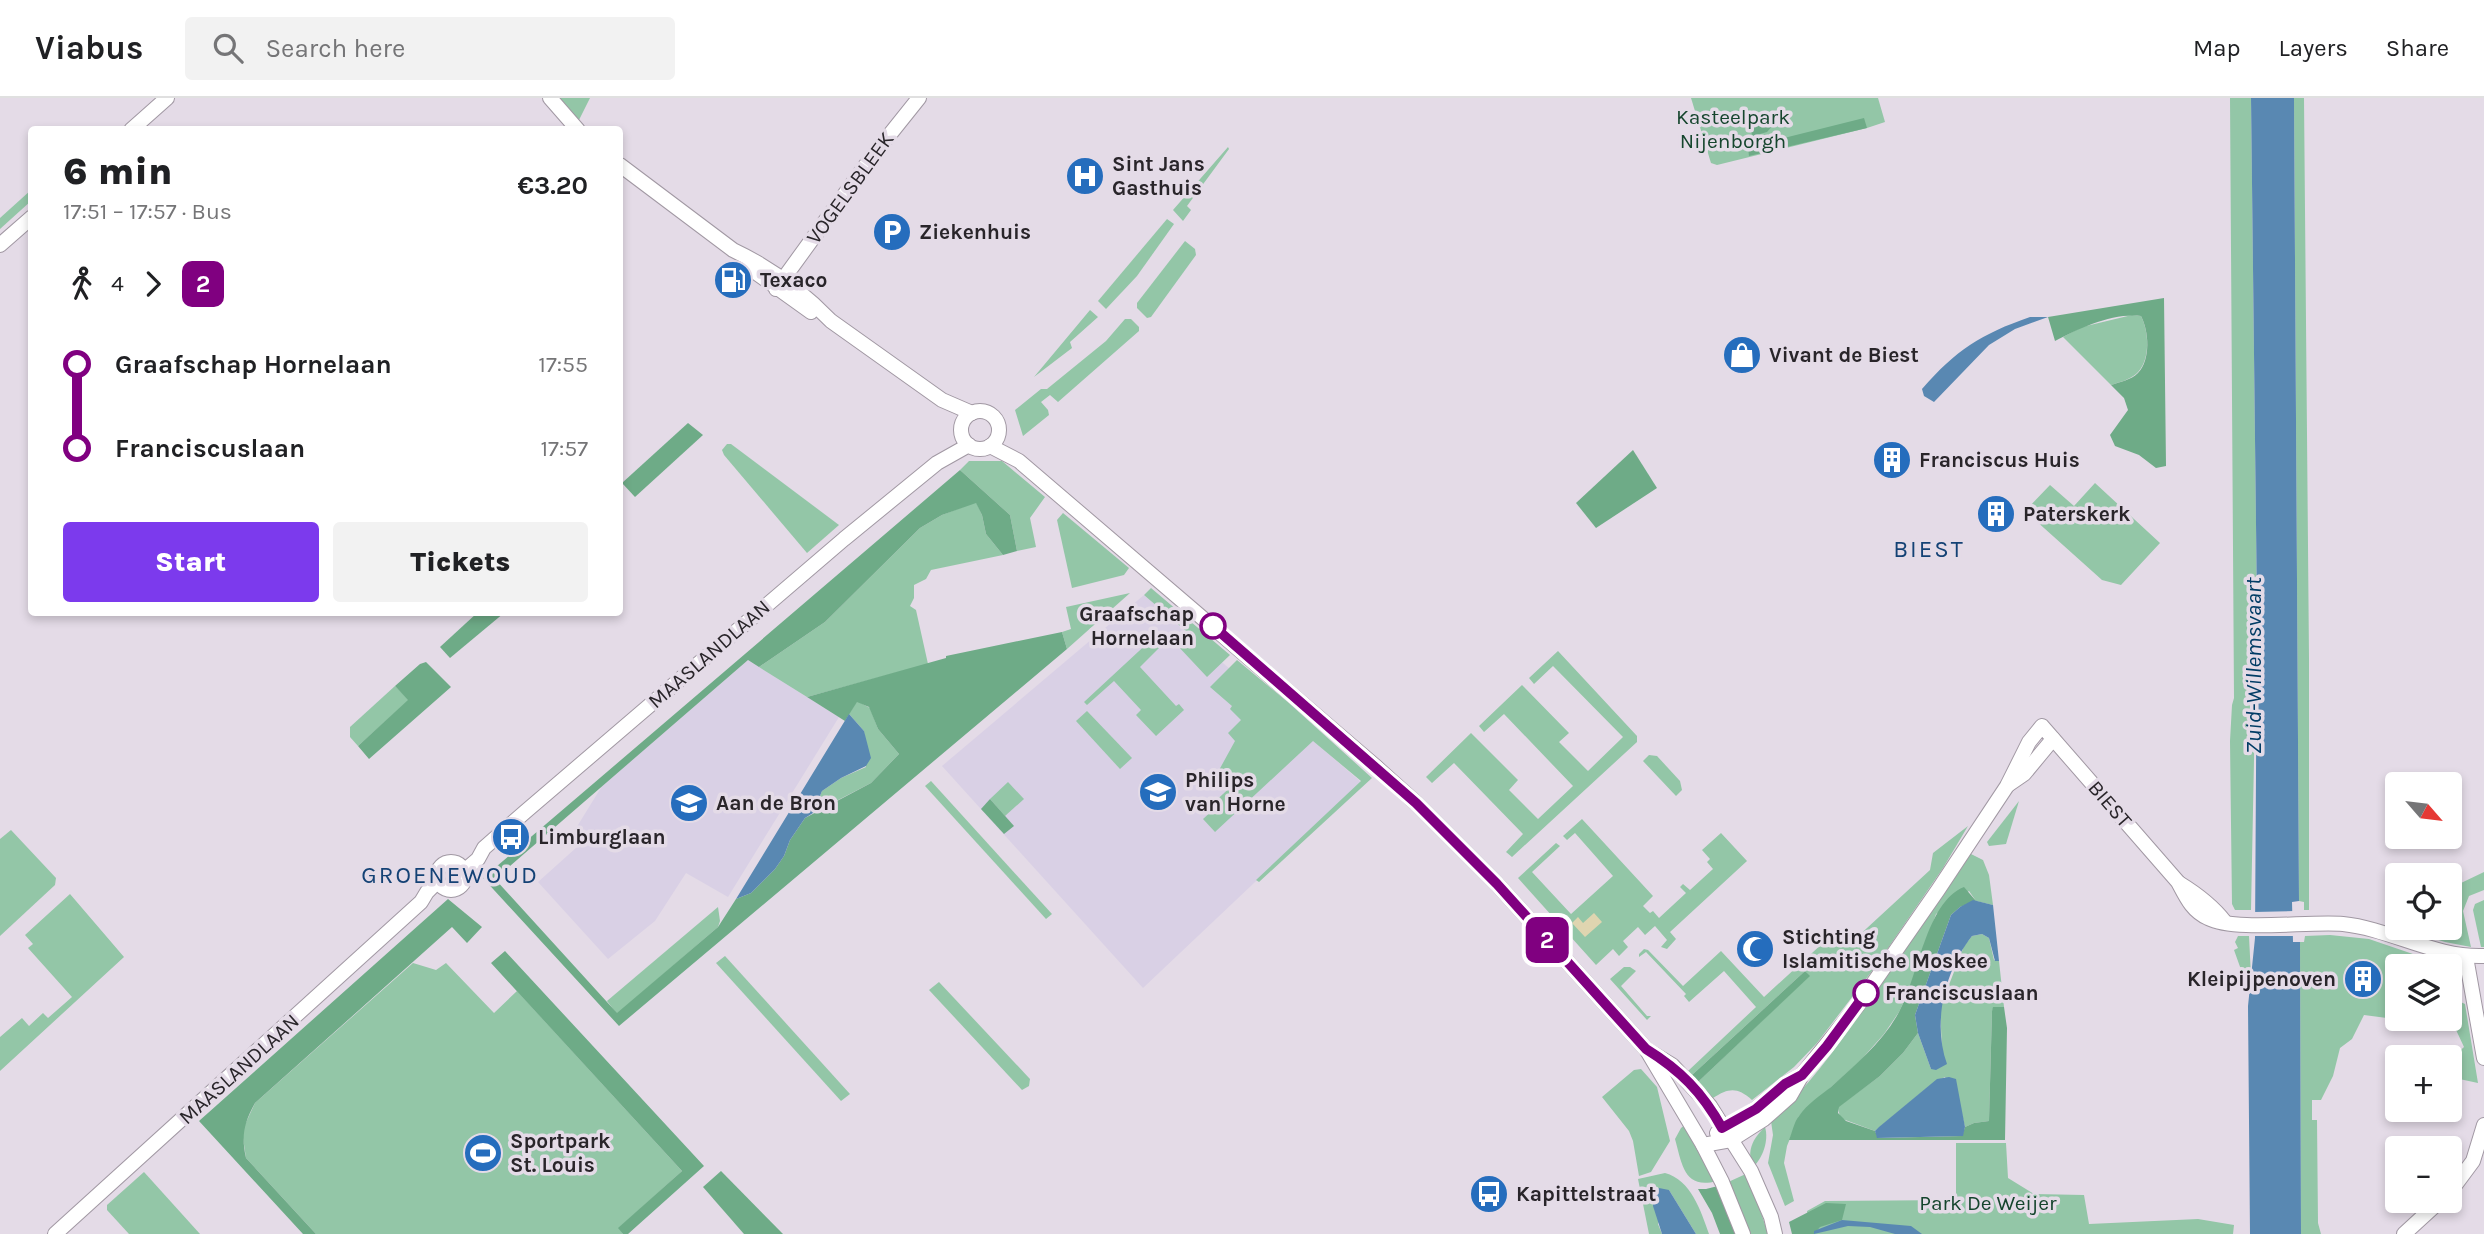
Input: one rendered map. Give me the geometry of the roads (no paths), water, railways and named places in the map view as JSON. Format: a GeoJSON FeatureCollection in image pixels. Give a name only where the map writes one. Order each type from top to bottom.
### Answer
{"type":"FeatureCollection","features":[{"type":"Feature","properties":{"kind":"street"},"geometry":{"type":"LineString","coordinates":[[136,126],[167,98]]}},
{"type":"Feature","properties":{"kind":"street"},"geometry":{"type":"LineString","coordinates":[[550,98],[574,126]]}},
{"type":"Feature","properties":{"kind":"street","name":"VOGELSBLEEK"},"geometry":{"type":"LineString","coordinates":[[780,285],[871,159],[919,98]]}},
{"type":"Feature","properties":{"kind":"street"},"geometry":{"type":"LineString","coordinates":[[623,166],[733,250],[742,263],[816,306],[831,321],[942,400],[946,408],[967,429],[978,448],[994,441],[999,426],[994,417],[984,411],[967,429]]}},
{"type":"Feature","properties":{"kind":"street"},"geometry":{"type":"LineString","coordinates":[[0,245],[28,220]]}},
{"type":"Feature","properties":{"kind":"street","name":"MAASLANDLAAN"},"geometry":{"type":"LineString","coordinates":[[461,867],[471,852],[484,848],[844,539],[937,463],[967,429]]}},
{"type":"Feature","properties":{"kind":"street"},"geometry":{"type":"LineString","coordinates":[[994,441],[1416,803],[1497,884],[1646,1049],[1703,1145],[1743,1234]]}},
{"type":"Feature","properties":{"kind":"street","name":"BIEST"},"geometry":{"type":"LineString","coordinates":[[2007,786],[2029,742],[2042,726],[2178,882],[2215,908],[2225,922],[2342,924],[2373,928],[2466,957]]}},
{"type":"Feature","properties":{"kind":"street"},"geometry":{"type":"LineString","coordinates":[[1703,1145],[1764,1119],[1790,1096],[1802,1075],[1858,1005],[2007,786],[2024,774],[2053,739]]}},
{"type":"Feature","properties":{"kind":"street"},"geometry":{"type":"LineString","coordinates":[[452,862],[461,867],[464,880],[461,886],[451,890],[440,884],[437,873],[442,865],[452,862]]}},
{"type":"Feature","properties":{"kind":"street","name":"MAASLANDLAAN"},"geometry":{"type":"LineString","coordinates":[[55,1234],[241,1068],[421,902],[427,892],[440,884]]}},
{"type":"Feature","properties":{"kind":"street"},"geometry":{"type":"LineString","coordinates":[[2484,956],[2466,957],[2484,1059]]}},
{"type":"Feature","properties":{"kind":"street"},"geometry":{"type":"LineString","coordinates":[[1646,1049],[1672,1065],[1710,1106],[1751,1171],[1771,1217],[1775,1234]]}},
{"type":"Feature","properties":{"kind":"street"},"geometry":{"type":"LineString","coordinates":[[2462,1176],[2473,1161],[2484,1125]]}},
{"type":"Feature","properties":{"kind":"street"},"geometry":{"type":"LineString","coordinates":[[2404,1234],[2427,1213]]}},
{"type":"Feature","properties":{"kind":"water"},"geometry":{"type":"Polygon","coordinates":[[[2251,98],[2294,98],[2299,901],[2292,902],[2293,942],[2300,942],[2301,1234],[2250,1234],[2248,1006],[2255,938],[2257,609],[2251,98]]]}},
{"type":"Feature","properties":{"kind":"water"},"geometry":{"type":"Polygon","coordinates":[[[2030,317],[2048,317],[2015,329],[1989,345],[1934,402],[1924,396],[1922,389],[1946,364],[1970,345],[1997,330],[2030,317]]]}},
{"type":"Feature","properties":{"kind":"water"},"geometry":{"type":"Polygon","coordinates":[[[849,714],[864,731],[871,758],[866,766],[822,791],[813,813],[805,818],[790,840],[775,869],[751,893],[736,899],[849,714]]]}},
{"type":"Feature","properties":{"kind":"water"},"geometry":{"type":"Polygon","coordinates":[[[1973,900],[1993,905],[1999,961],[1995,961],[1989,938],[1982,934],[1972,936],[1955,965],[1944,997],[1941,1031],[1947,1064],[1936,1070],[1931,1069],[1918,1033],[1915,1015],[1951,915],[1973,900]]]}},
{"type":"Feature","properties":{"kind":"water"},"geometry":{"type":"Polygon","coordinates":[[[1937,1079],[1956,1079],[1965,1127],[1963,1136],[1877,1138],[1875,1131],[1879,1127],[1937,1079]]]}},
{"type":"Feature","properties":{"kind":"water"},"geometry":{"type":"Polygon","coordinates":[[[1659,1188],[1669,1190],[1696,1234],[1662,1234],[1653,1206],[1654,1192],[1659,1188]]]}},
{"type":"Feature","properties":{"kind":"water"},"geometry":{"type":"Polygon","coordinates":[[[1842,1220],[1911,1226],[1922,1234],[1895,1234],[1870,1227],[1848,1226],[1814,1234],[1814,1231],[1842,1220]]]}},
{"type":"Feature","properties":{"kind":"place","name":"Sint Jans Gasthuis"},"geometry":{"type":"Point","coordinates":[1085,176]}},
{"type":"Feature","properties":{"kind":"place","name":"Ziekenhuis"},"geometry":{"type":"Point","coordinates":[892,232]}},
{"type":"Feature","properties":{"kind":"place","name":"Texaco"},"geometry":{"type":"Point","coordinates":[733,280]}},
{"type":"Feature","properties":{"kind":"place","name":"Vivant de Biest"},"geometry":{"type":"Point","coordinates":[1742,355]}},
{"type":"Feature","properties":{"kind":"place","name":"Franciscus Huis"},"geometry":{"type":"Point","coordinates":[1892,460]}},
{"type":"Feature","properties":{"kind":"place","name":"Paterskerk"},"geometry":{"type":"Point","coordinates":[1996,514]}},
{"type":"Feature","properties":{"kind":"place","name":"Graafschap Hornelaan"},"geometry":{"type":"Point","coordinates":[1213,626]}},
{"type":"Feature","properties":{"kind":"place","name":"Philips van Horne"},"geometry":{"type":"Point","coordinates":[1158,792]}},
{"type":"Feature","properties":{"kind":"place","name":"Aan de Bron"},"geometry":{"type":"Point","coordinates":[689,803]}},
{"type":"Feature","properties":{"kind":"place","name":"Limburglaan"},"geometry":{"type":"Point","coordinates":[511,837]}},
{"type":"Feature","properties":{"kind":"place","name":"Stichting Islamitische Moskee"},"geometry":{"type":"Point","coordinates":[1755,949]}},
{"type":"Feature","properties":{"kind":"place","name":"Kleipijpenoven"},"geometry":{"type":"Point","coordinates":[2363,979]}},
{"type":"Feature","properties":{"kind":"place","name":"Franciscuslaan"},"geometry":{"type":"Point","coordinates":[1866,993]}},
{"type":"Feature","properties":{"kind":"place","name":"Sportpark St. Louis"},"geometry":{"type":"Point","coordinates":[483,1153]}},
{"type":"Feature","properties":{"kind":"place","name":"Kapittelstraat"},"geometry":{"type":"Point","coordinates":[1489,1194]}},
{"type":"Feature","properties":{"kind":"district","name":"BIEST"},"geometry":{"type":"Point","coordinates":[1929,549]}},
{"type":"Feature","properties":{"kind":"district","name":"GROENEWOUD"},"geometry":{"type":"Point","coordinates":[450,875]}},
{"type":"Feature","properties":{"kind":"park label","name":"Kasteelpark Nijenborgh"},"geometry":{"type":"Point","coordinates":[1733,129]}},
{"type":"Feature","properties":{"kind":"park label","name":"Park De Weijer"},"geometry":{"type":"Point","coordinates":[1988,1203]}},
{"type":"Feature","properties":{"kind":"water label","name":"Zuid-Willemsvaart"},"geometry":{"type":"Point","coordinates":[2253,666]}}]}
